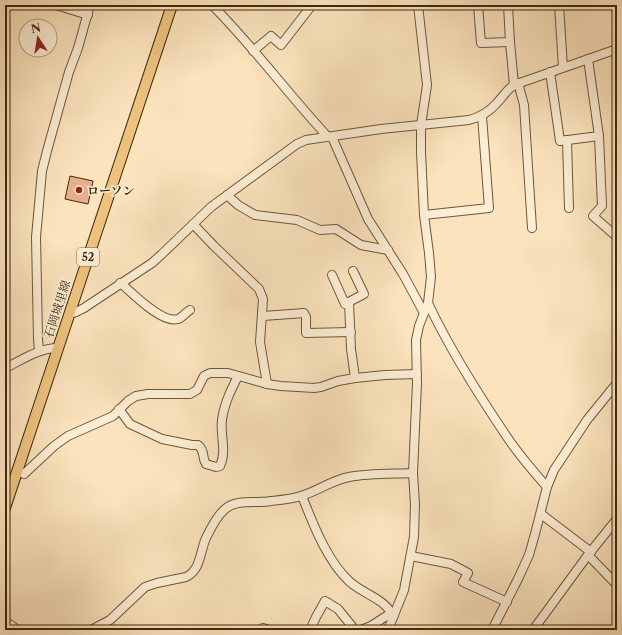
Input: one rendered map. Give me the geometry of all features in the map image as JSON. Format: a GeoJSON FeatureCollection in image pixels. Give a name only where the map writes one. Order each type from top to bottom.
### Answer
{"type":"FeatureCollection","features":[{"type":"Feature","properties":{"kind":"main road","name":"石岡城里線"},"geometry":{"type":"LineString","coordinates":[[5,508],[172,5]]}},
{"type":"Feature","properties":{"kind":"street"},"geometry":{"type":"LineString","coordinates":[[56,5],[88,15]]}},
{"type":"Feature","properties":{"kind":"street"},"geometry":{"type":"LineString","coordinates":[[39,351],[36,237],[42,171],[69,72],[78,48],[90,5]]}},
{"type":"Feature","properties":{"kind":"street"},"geometry":{"type":"LineString","coordinates":[[212,5],[299,106],[330,137],[368,219],[403,274],[424,313]]}},
{"type":"Feature","properties":{"kind":"street"},"geometry":{"type":"LineString","coordinates":[[253,51],[271,36],[281,45],[312,5]]}},
{"type":"Feature","properties":{"kind":"street"},"geometry":{"type":"LineString","coordinates":[[388,630],[392,614],[404,590],[415,527],[413,473],[417,374],[415,353],[419,326],[428,303],[431,277],[422,187],[421,125],[427,85],[418,5]]}},
{"type":"Feature","properties":{"kind":"street"},"geometry":{"type":"LineString","coordinates":[[478,5],[481,43],[510,42]]}},
{"type":"Feature","properties":{"kind":"street"},"geometry":{"type":"LineString","coordinates":[[508,5],[510,42],[516,84],[524,105],[532,228]]}},
{"type":"Feature","properties":{"kind":"street"},"geometry":{"type":"LineString","coordinates":[[559,5],[563,67]]}},
{"type":"Feature","properties":{"kind":"street"},"geometry":{"type":"LineString","coordinates":[[70,314],[84,308],[157,258],[211,207],[297,144],[306,140],[469,120],[482,116],[496,104],[507,89],[516,84],[617,50]]}},
{"type":"Feature","properties":{"kind":"street"},"geometry":{"type":"LineString","coordinates":[[588,59],[599,136],[602,206],[593,216],[617,237]]}},
{"type":"Feature","properties":{"kind":"street"},"geometry":{"type":"LineString","coordinates":[[550,72],[560,141],[599,136]]}},
{"type":"Feature","properties":{"kind":"street"},"geometry":{"type":"LineString","coordinates":[[424,215],[489,208],[482,116]]}},
{"type":"Feature","properties":{"kind":"street"},"geometry":{"type":"LineString","coordinates":[[567,140],[570,208]]}},
{"type":"Feature","properties":{"kind":"street"},"geometry":{"type":"LineString","coordinates":[[227,195],[238,205],[255,215],[297,220],[320,230],[336,229],[361,245],[388,250]]}},
{"type":"Feature","properties":{"kind":"street"},"geometry":{"type":"LineString","coordinates":[[193,224],[259,289],[263,299],[260,342],[267,384]]}},
{"type":"Feature","properties":{"kind":"street"},"geometry":{"type":"LineString","coordinates":[[332,275],[345,304],[364,294],[353,270]]}},
{"type":"Feature","properties":{"kind":"street"},"geometry":{"type":"LineString","coordinates":[[120,283],[144,305],[170,320],[178,319],[190,310]]}},
{"type":"Feature","properties":{"kind":"street"},"geometry":{"type":"LineString","coordinates":[[349,302],[355,378]]}},
{"type":"Feature","properties":{"kind":"street"},"geometry":{"type":"LineString","coordinates":[[428,303],[444,338],[487,408],[507,438],[547,487]]}},
{"type":"Feature","properties":{"kind":"street"},"geometry":{"type":"LineString","coordinates":[[262,316],[304,313],[306,317],[306,333],[351,332]]}},
{"type":"Feature","properties":{"kind":"street"},"geometry":{"type":"LineString","coordinates":[[5,368],[39,351],[49,348],[58,348]]}},
{"type":"Feature","properties":{"kind":"street"},"geometry":{"type":"LineString","coordinates":[[24,474],[54,446],[68,436],[113,416],[128,401],[136,396],[148,394],[190,394],[197,390],[204,376],[210,373],[228,373],[267,384],[314,388],[355,378],[417,374]]}},
{"type":"Feature","properties":{"kind":"street"},"geometry":{"type":"LineString","coordinates":[[119,409],[130,424],[162,439],[198,445],[203,449],[206,464],[216,467],[220,466],[223,444],[222,420],[226,401],[238,376]]}},
{"type":"Feature","properties":{"kind":"street"},"geometry":{"type":"LineString","coordinates":[[492,630],[529,555],[547,487],[554,470],[567,448],[587,420],[617,383]]}},
{"type":"Feature","properties":{"kind":"street"},"geometry":{"type":"LineString","coordinates":[[91,630],[110,620],[145,587],[191,575],[197,566],[206,539],[214,522],[225,509],[233,504],[269,502],[302,496],[340,479],[350,477],[413,473]]}},
{"type":"Feature","properties":{"kind":"street"},"geometry":{"type":"LineString","coordinates":[[302,496],[330,558],[349,581],[361,591],[383,603],[388,607],[392,614]]}},
{"type":"Feature","properties":{"kind":"street"},"geometry":{"type":"LineString","coordinates":[[541,514],[590,554],[617,584]]}},
{"type":"Feature","properties":{"kind":"street"},"geometry":{"type":"LineString","coordinates":[[533,630],[617,519]]}},
{"type":"Feature","properties":{"kind":"street"},"geometry":{"type":"LineString","coordinates":[[411,556],[451,564],[468,573],[463,582],[507,602]]}},
{"type":"Feature","properties":{"kind":"street"},"geometry":{"type":"LineString","coordinates":[[310,630],[325,601],[338,609],[355,630]]}},
{"type":"Feature","properties":{"kind":"street"},"geometry":{"type":"LineString","coordinates":[[361,630],[392,614]]}},
{"type":"Feature","properties":{"kind":"street"},"geometry":{"type":"LineString","coordinates":[[5,621],[18,630]]}},
{"type":"Feature","properties":{"kind":"building"},"geometry":{"type":"Polygon","coordinates":[[[70,176],[93,181],[88,204],[65,199],[70,176]]]}},
{"type":"Feature","properties":{"kind":"place","name":"ローソン"},"geometry":{"type":"Point","coordinates":[79,190]}}]}
